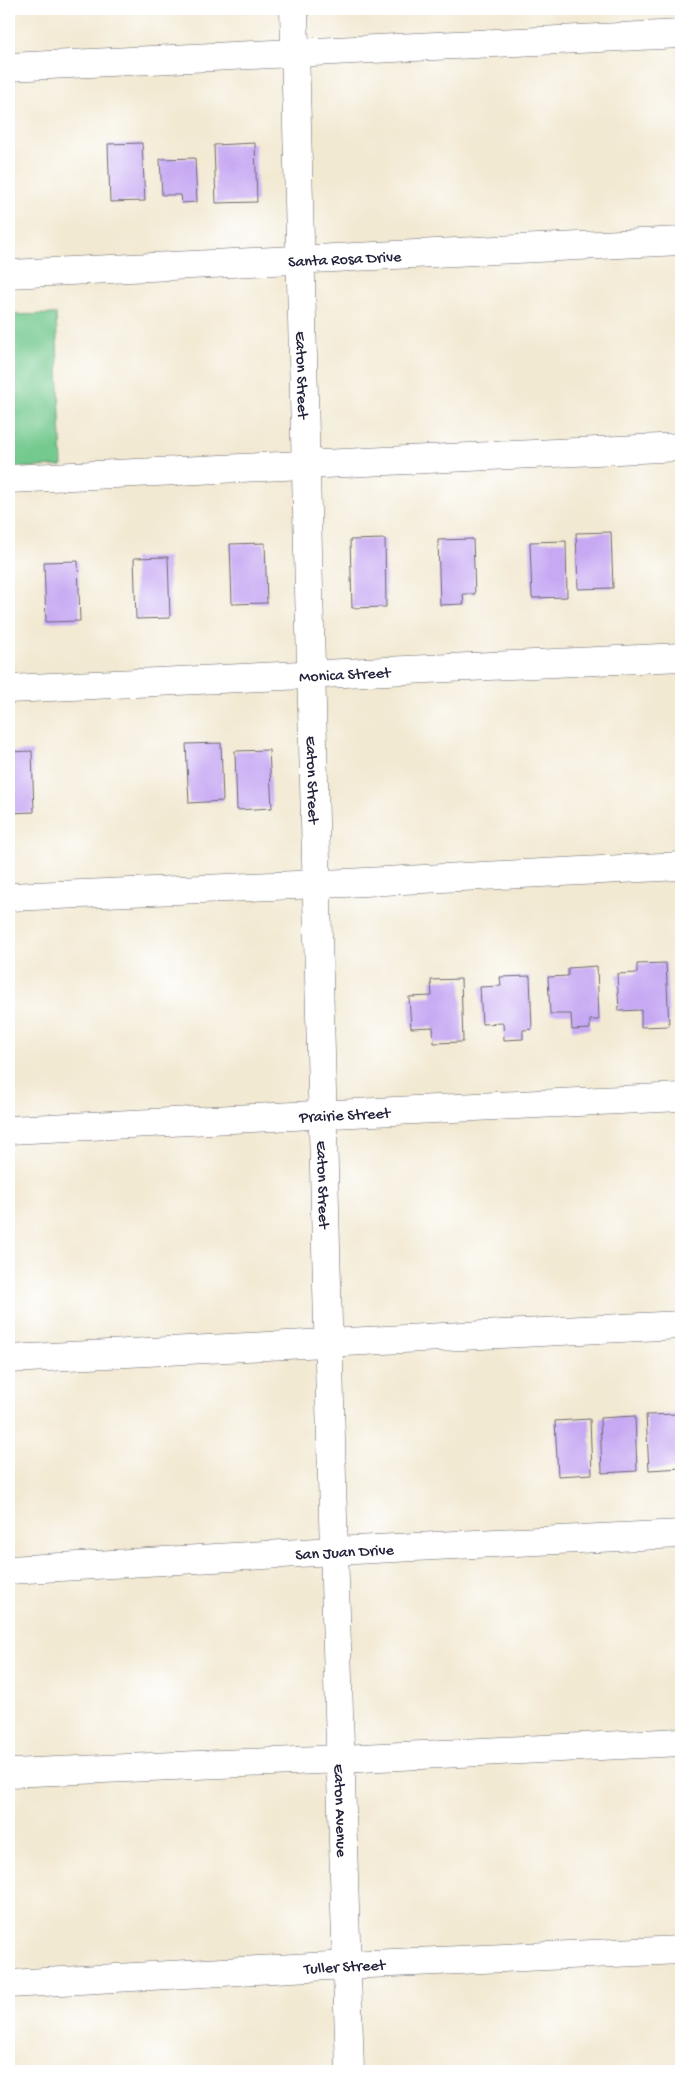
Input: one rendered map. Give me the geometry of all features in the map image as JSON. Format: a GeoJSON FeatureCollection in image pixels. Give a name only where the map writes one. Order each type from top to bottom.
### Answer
{"type":"FeatureCollection","features":[{"type":"Feature","properties":{"kind":"street","name":"Eaton Street"},"geometry":{"type":"LineString","coordinates":[[294,9],[334,1551]]}},
{"type":"Feature","properties":{"kind":"street"},"geometry":{"type":"LineString","coordinates":[[9,67],[681,34]]}},
{"type":"Feature","properties":{"kind":"street","name":"Santa Rosa Drive"},"geometry":{"type":"LineString","coordinates":[[9,274],[681,241]]}},
{"type":"Feature","properties":{"kind":"street"},"geometry":{"type":"LineString","coordinates":[[9,479],[681,447]]}},
{"type":"Feature","properties":{"kind":"street","name":"Monica Street"},"geometry":{"type":"LineString","coordinates":[[9,689],[681,657]]}},
{"type":"Feature","properties":{"kind":"street"},"geometry":{"type":"LineString","coordinates":[[9,897],[681,866]]}},
{"type":"Feature","properties":{"kind":"street","name":"Prairie Street"},"geometry":{"type":"LineString","coordinates":[[9,1130],[681,1097]]}},
{"type":"Feature","properties":{"kind":"street"},"geometry":{"type":"LineString","coordinates":[[9,1359],[681,1325]]}},
{"type":"Feature","properties":{"kind":"street","name":"San Juan Drive"},"geometry":{"type":"LineString","coordinates":[[9,1570],[334,1551],[681,1534]]}},
{"type":"Feature","properties":{"kind":"street","name":"Eaton Avenue"},"geometry":{"type":"LineString","coordinates":[[334,1551],[350,2071]]}},
{"type":"Feature","properties":{"kind":"street"},"geometry":{"type":"LineString","coordinates":[[9,1773],[681,1742]]}},
{"type":"Feature","properties":{"kind":"street","name":"Tuller Street"},"geometry":{"type":"LineString","coordinates":[[9,1984],[347,1965],[681,1950]]}},
{"type":"Feature","properties":{"kind":"green space"},"geometry":{"type":"Polygon","coordinates":[[[56,314],[62,466],[9,468],[9,315],[56,314]]]}},
{"type":"Feature","properties":{"kind":"building"},"geometry":{"type":"Polygon","coordinates":[[[142,143],[145,201],[110,202],[108,144],[142,143]]]}},
{"type":"Feature","properties":{"kind":"building"},"geometry":{"type":"Polygon","coordinates":[[[255,143],[257,202],[216,203],[214,145],[255,143]]]}},
{"type":"Feature","properties":{"kind":"building"},"geometry":{"type":"Polygon","coordinates":[[[195,158],[197,202],[182,203],[181,195],[162,195],[160,159],[195,158]]]}},
{"type":"Feature","properties":{"kind":"building"},"geometry":{"type":"Polygon","coordinates":[[[611,532],[613,588],[578,589],[576,533],[611,532]]]}},
{"type":"Feature","properties":{"kind":"building"},"geometry":{"type":"Polygon","coordinates":[[[385,539],[386,607],[352,608],[350,540],[385,539]]]}},
{"type":"Feature","properties":{"kind":"building"},"geometry":{"type":"Polygon","coordinates":[[[473,539],[475,594],[463,594],[464,604],[440,605],[438,540],[473,539]]]}},
{"type":"Feature","properties":{"kind":"building"},"geometry":{"type":"Polygon","coordinates":[[[566,541],[567,597],[532,598],[530,542],[566,541]]]}},
{"type":"Feature","properties":{"kind":"building"},"geometry":{"type":"Polygon","coordinates":[[[265,543],[267,603],[232,604],[230,544],[265,543]]]}},
{"type":"Feature","properties":{"kind":"building"},"geometry":{"type":"Polygon","coordinates":[[[168,557],[170,618],[136,619],[134,558],[168,557]]]}},
{"type":"Feature","properties":{"kind":"building"},"geometry":{"type":"Polygon","coordinates":[[[78,561],[80,621],[46,622],[44,562],[78,561]]]}},
{"type":"Feature","properties":{"kind":"building"},"geometry":{"type":"Polygon","coordinates":[[[221,743],[223,801],[189,803],[186,744],[221,743]]]}},
{"type":"Feature","properties":{"kind":"building"},"geometry":{"type":"Polygon","coordinates":[[[269,750],[272,808],[237,810],[235,751],[269,750]]]}},
{"type":"Feature","properties":{"kind":"building"},"geometry":{"type":"Polygon","coordinates":[[[32,751],[34,812],[9,813],[9,752],[32,751]]]}},
{"type":"Feature","properties":{"kind":"building"},"geometry":{"type":"Polygon","coordinates":[[[666,963],[669,1026],[641,1027],[641,1010],[619,1011],[617,974],[637,973],[637,964],[666,963]]]}},
{"type":"Feature","properties":{"kind":"building"},"geometry":{"type":"Polygon","coordinates":[[[597,966],[599,1020],[590,1020],[590,1029],[572,1030],[571,1014],[550,1014],[548,977],[568,976],[568,968],[597,966]]]}},
{"type":"Feature","properties":{"kind":"building"},"geometry":{"type":"Polygon","coordinates":[[[530,976],[532,1029],[523,1030],[523,1039],[504,1040],[503,1023],[482,1024],[480,987],[501,986],[500,977],[530,976]]]}},
{"type":"Feature","properties":{"kind":"building"},"geometry":{"type":"Polygon","coordinates":[[[461,979],[463,1042],[434,1043],[433,1027],[411,1028],[409,997],[432,996],[431,980],[461,979]]]}},
{"type":"Feature","properties":{"kind":"building"},"geometry":{"type":"Polygon","coordinates":[[[681,1414],[681,1468],[649,1470],[646,1415],[681,1414]]]}},
{"type":"Feature","properties":{"kind":"building"},"geometry":{"type":"Polygon","coordinates":[[[635,1416],[637,1471],[602,1473],[600,1418],[635,1416]]]}},
{"type":"Feature","properties":{"kind":"building"},"geometry":{"type":"Polygon","coordinates":[[[590,1419],[592,1474],[558,1476],[555,1421],[590,1419]]]}}]}
